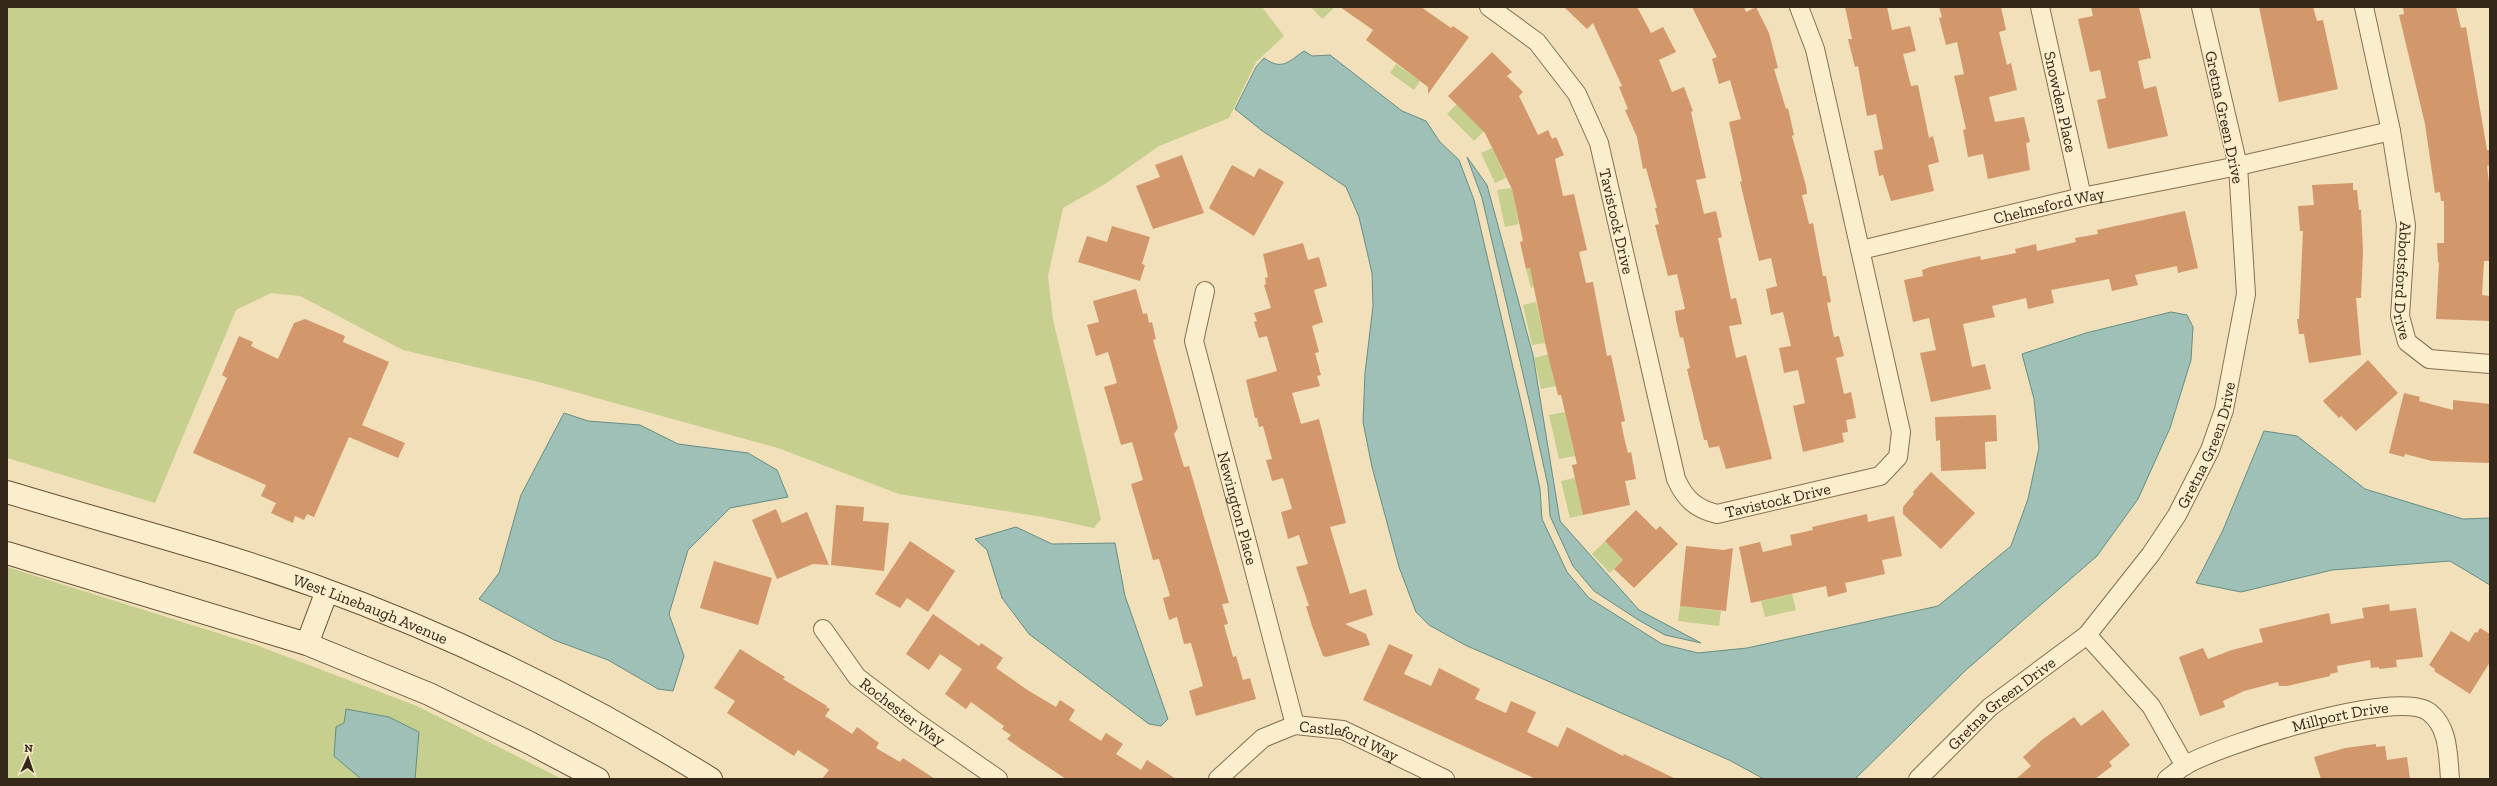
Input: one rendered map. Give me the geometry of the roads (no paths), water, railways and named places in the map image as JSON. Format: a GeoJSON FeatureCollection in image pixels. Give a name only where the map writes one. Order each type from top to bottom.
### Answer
{"type":"FeatureCollection","features":[{"type":"Feature","properties":{"kind":"main road","name":"West Linebaugh Avenue"},"geometry":{"type":"LineString","coordinates":[[7,492],[327,591],[451,641],[550,687],[650,741],[711,779]]}},
{"type":"Feature","properties":{"kind":"main road"},"geometry":{"type":"LineString","coordinates":[[7,553],[307,644],[429,694],[528,742],[598,779]]}},
{"type":"Feature","properties":{"kind":"main road"},"geometry":{"type":"LineString","coordinates":[[307,644],[327,591]]}},
{"type":"Feature","properties":{"kind":"street","name":"Tavistock Drive"},"geometry":{"type":"LineString","coordinates":[[1490,7],[1537,42],[1577,94],[1599,143],[1676,479],[1682,492],[1691,503],[1701,510],[1717,514],[1880,476],[1898,457],[1901,432],[1861,250],[1815,49],[1799,7]]}},
{"type":"Feature","properties":{"kind":"street","name":"Snowden Place"},"geometry":{"type":"LineString","coordinates":[[2040,7],[2082,197]]}},
{"type":"Feature","properties":{"kind":"street","name":"Gretna Green Drive"},"geometry":{"type":"LineString","coordinates":[[1918,779],[1990,707],[2087,635],[2151,554],[2177,515],[2210,450],[2224,410],[2246,294],[2238,166],[2201,7]]}},
{"type":"Feature","properties":{"kind":"street","name":"Abbotsford Drive"},"geometry":{"type":"LineString","coordinates":[[2364,7],[2391,131],[2406,225],[2400,316],[2407,342],[2429,359],[2490,364]]}},
{"type":"Feature","properties":{"kind":"street"},"geometry":{"type":"LineString","coordinates":[[2238,166],[2391,131]]}},
{"type":"Feature","properties":{"kind":"street","name":"Chelmsford Way"},"geometry":{"type":"LineString","coordinates":[[1861,250],[2082,197],[2238,166]]}},
{"type":"Feature","properties":{"kind":"street","name":"Newington Place"},"geometry":{"type":"LineString","coordinates":[[1205,291],[1194,341],[1295,725]]}},
{"type":"Feature","properties":{"kind":"street","name":"Rochester Way"},"geometry":{"type":"LineString","coordinates":[[823,629],[857,677],[916,722],[998,779]]}},
{"type":"Feature","properties":{"kind":"street"},"geometry":{"type":"LineString","coordinates":[[2087,635],[2151,706],[2185,766]]}},
{"type":"Feature","properties":{"kind":"street","name":"Millport Drive"},"geometry":{"type":"LineString","coordinates":[[2167,779],[2185,766],[2238,743],[2296,724],[2403,705],[2428,711],[2444,728],[2450,779]]}},
{"type":"Feature","properties":{"kind":"street","name":"Castleford Way"},"geometry":{"type":"LineString","coordinates":[[1218,779],[1263,738],[1295,725],[1344,730],[1446,779]]}},
{"type":"Feature","properties":{"kind":"water"},"geometry":{"type":"Polygon","coordinates":[[[1304,51],[1312,56],[1330,55],[1402,111],[1426,121],[1440,142],[1459,160],[1474,200],[1525,419],[1540,489],[1542,519],[1567,572],[1589,598],[1662,644],[1698,653],[1747,648],[1938,606],[2011,546],[2028,499],[2039,448],[2034,399],[2022,354],[2086,333],[2171,312],[2187,315],[2193,327],[2191,360],[2170,428],[2138,499],[2097,556],[1966,670],[1855,779],[1764,779],[1729,760],[1465,645],[1429,625],[1416,612],[1399,567],[1372,467],[1363,422],[1365,373],[1373,306],[1372,273],[1359,217],[1346,187],[1261,130],[1235,109],[1256,67],[1264,58],[1276,64],[1285,64],[1304,51]]]}},
{"type":"Feature","properties":{"kind":"water"},"geometry":{"type":"Polygon","coordinates":[[[1467,157],[1487,185],[1533,355],[1560,521],[1639,610],[1701,643],[1665,635],[1640,621],[1594,591],[1573,566],[1550,516],[1548,486],[1533,417],[1482,198],[1467,157]]]}},
{"type":"Feature","properties":{"kind":"water"},"geometry":{"type":"Polygon","coordinates":[[[564,413],[588,421],[640,425],[678,444],[748,453],[777,470],[788,497],[730,508],[688,550],[669,614],[684,656],[673,691],[658,689],[608,660],[554,640],[479,599],[499,573],[521,495],[564,413]]]}},
{"type":"Feature","properties":{"kind":"water"},"geometry":{"type":"Polygon","coordinates":[[[2264,431],[2297,436],[2365,489],[2463,519],[2490,518],[2490,585],[2450,561],[2332,570],[2241,592],[2196,583],[2223,530],[2264,431]]]}},
{"type":"Feature","properties":{"kind":"water"},"geometry":{"type":"Polygon","coordinates":[[[1016,527],[1052,544],[1115,543],[1125,596],[1168,719],[1161,726],[1149,724],[1029,634],[1002,598],[987,550],[975,539],[1016,527]]]}},
{"type":"Feature","properties":{"kind":"water"},"geometry":{"type":"Polygon","coordinates":[[[346,709],[389,717],[419,732],[415,779],[361,779],[334,756],[336,727],[344,723],[346,709]]]}}]}
